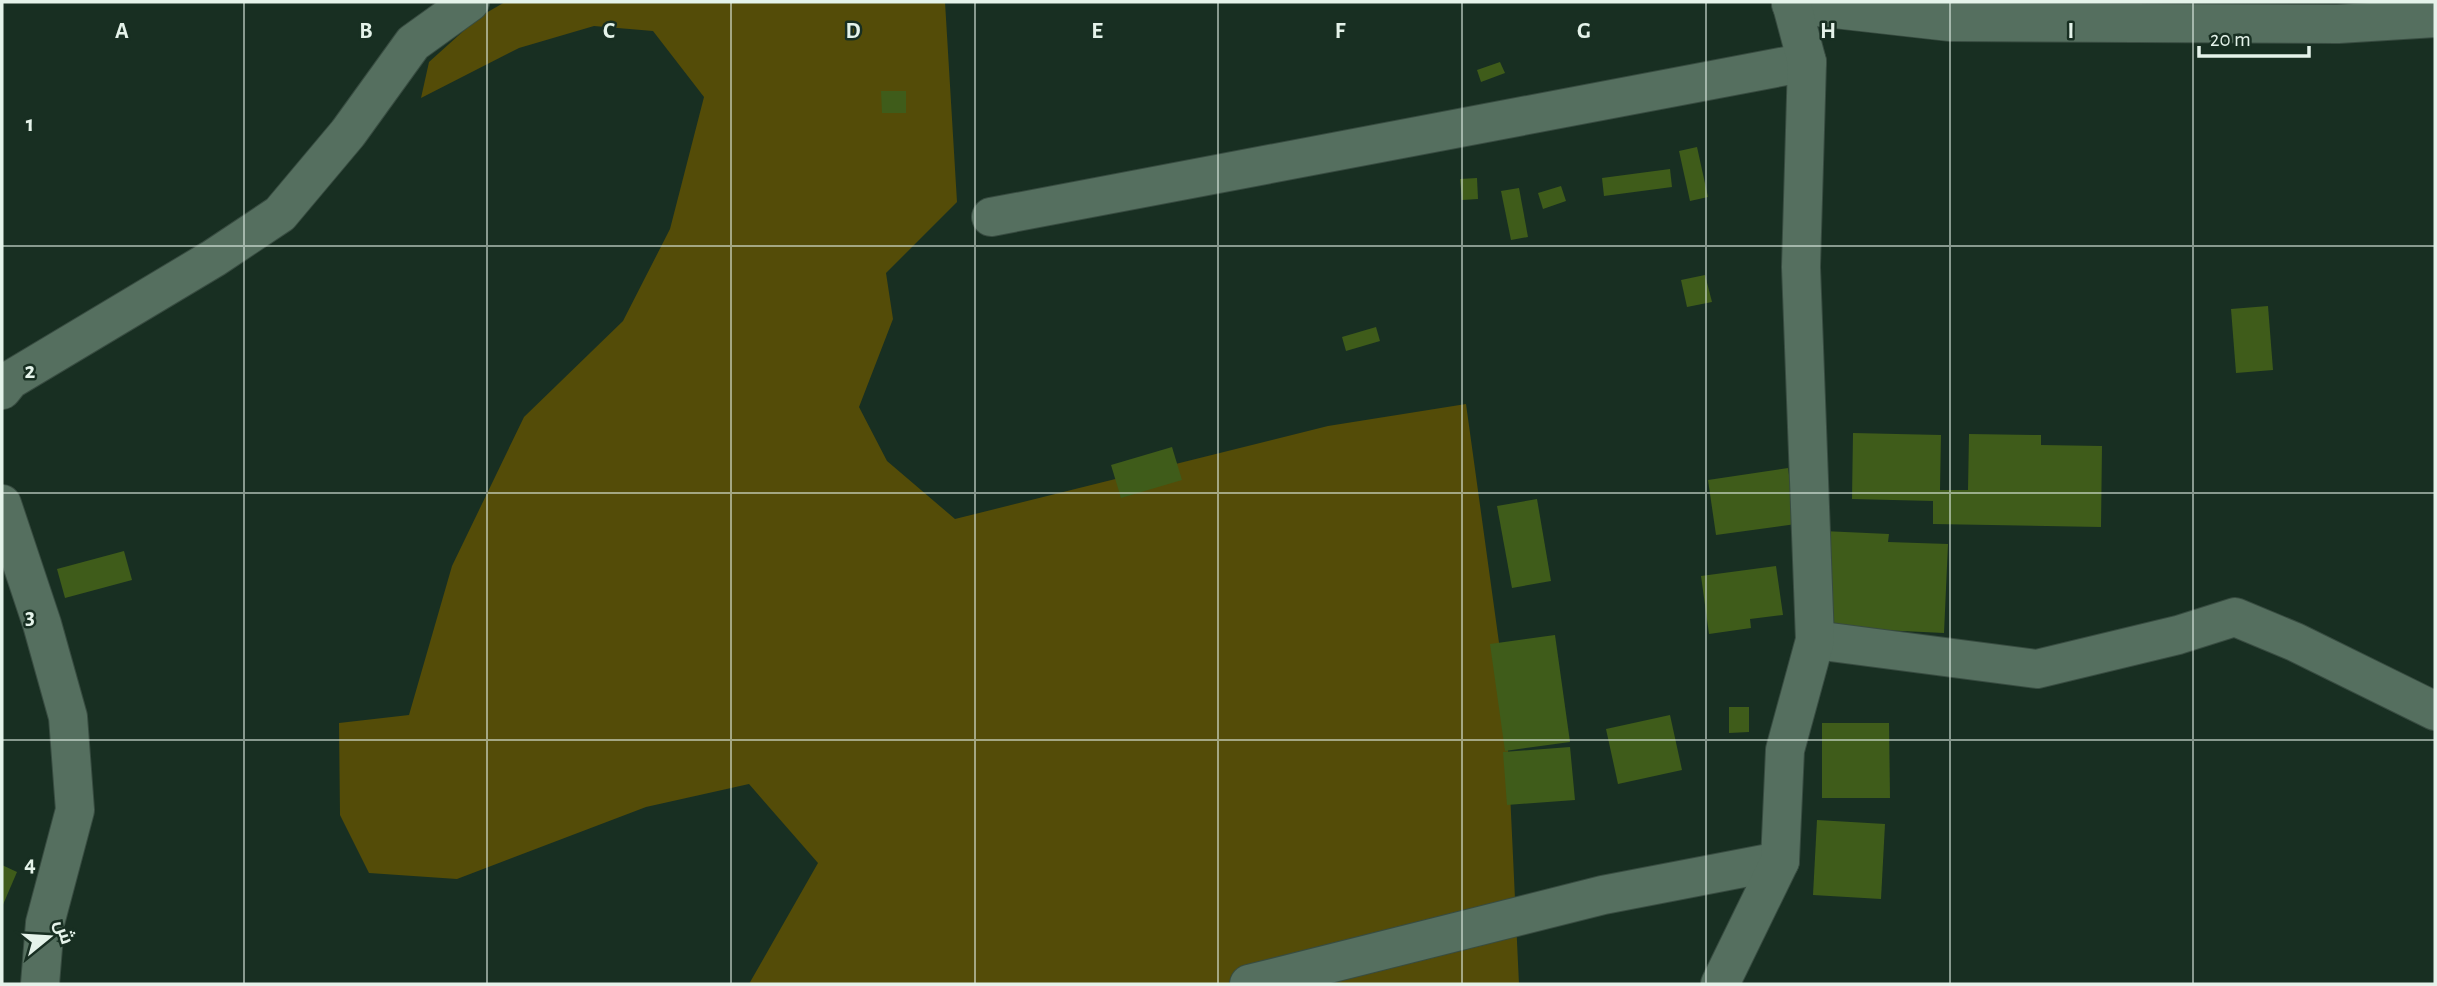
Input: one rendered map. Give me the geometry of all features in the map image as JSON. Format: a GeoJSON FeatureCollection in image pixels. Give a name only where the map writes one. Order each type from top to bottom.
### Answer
{"type":"FeatureCollection","features":[{"type":"Feature","properties":{"kind":"street"},"geometry":{"type":"LineString","coordinates":[[2,390],[10,380],[214,258],[280,214],[348,133],[413,43],[470,2]]}},
{"type":"Feature","properties":{"kind":"street"},"geometry":{"type":"LineString","coordinates":[[1720,984],[1780,861],[1785,750],[1815,640],[1801,267],[1808,62],[1791,3],[1950,22],[2339,13],[2435,18]]}},
{"type":"Feature","properties":{"kind":"street"},"geometry":{"type":"LineString","coordinates":[[991,217],[1808,62]]}},
{"type":"Feature","properties":{"kind":"street"},"geometry":{"type":"LineString","coordinates":[[2,504],[42,624],[68,717],[75,810],[45,923],[40,984]]}},
{"type":"Feature","properties":{"kind":"street"},"geometry":{"type":"LineString","coordinates":[[1815,640],[2037,668],[2178,635],[2235,617],[2295,642],[2435,711]]}},
{"type":"Feature","properties":{"kind":"street"},"geometry":{"type":"LineString","coordinates":[[1249,984],[1603,895],[1780,861]]}},
{"type":"Feature","properties":{"kind":"shaded area"},"geometry":{"type":"Polygon","coordinates":[[[505,2],[945,2],[957,202],[886,273],[893,319],[859,407],[887,461],[955,519],[1328,426],[1466,404],[1505,686],[1519,984],[749,984],[818,863],[749,784],[646,807],[457,879],[369,873],[340,815],[339,723],[409,715],[452,566],[524,417],[623,321],[670,229],[704,97],[653,31],[594,26],[519,48],[421,98],[429,62],[479,17],[505,2]]]}},
{"type":"Feature","properties":{"kind":"building"},"geometry":{"type":"Polygon","coordinates":[[[1500,62],[1505,73],[1481,82],[1477,70],[1500,62]]]}},
{"type":"Feature","properties":{"kind":"building"},"geometry":{"type":"Polygon","coordinates":[[[881,91],[906,91],[906,113],[882,113],[881,91]]]}},
{"type":"Feature","properties":{"kind":"building"},"geometry":{"type":"Polygon","coordinates":[[[1697,147],[1708,197],[1690,201],[1679,151],[1697,147]]]}},
{"type":"Feature","properties":{"kind":"building"},"geometry":{"type":"Polygon","coordinates":[[[1670,169],[1672,187],[1604,196],[1602,178],[1670,169]]]}},
{"type":"Feature","properties":{"kind":"building"},"geometry":{"type":"Polygon","coordinates":[[[1477,178],[1478,199],[1462,200],[1460,179],[1477,178]]]}},
{"type":"Feature","properties":{"kind":"building"},"geometry":{"type":"Polygon","coordinates":[[[1561,186],[1566,201],[1543,209],[1538,193],[1561,186]]]}},
{"type":"Feature","properties":{"kind":"building"},"geometry":{"type":"Polygon","coordinates":[[[1519,188],[1528,237],[1511,240],[1501,191],[1519,188]]]}},
{"type":"Feature","properties":{"kind":"building"},"geometry":{"type":"Polygon","coordinates":[[[1705,275],[1712,302],[1687,307],[1681,280],[1705,275]]]}},
{"type":"Feature","properties":{"kind":"building"},"geometry":{"type":"Polygon","coordinates":[[[2268,306],[2273,370],[2236,373],[2231,309],[2268,306]]]}},
{"type":"Feature","properties":{"kind":"building"},"geometry":{"type":"Polygon","coordinates":[[[1376,327],[1380,341],[1346,351],[1342,337],[1376,327]]]}},
{"type":"Feature","properties":{"kind":"building"},"geometry":{"type":"Polygon","coordinates":[[[1853,433],[1941,435],[1940,490],[1968,490],[1969,434],[2041,435],[2041,445],[2102,446],[2101,527],[1933,524],[1933,501],[1852,499],[1853,433]]]}},
{"type":"Feature","properties":{"kind":"building"},"geometry":{"type":"Polygon","coordinates":[[[1172,447],[1182,480],[1121,498],[1111,465],[1172,447]]]}},
{"type":"Feature","properties":{"kind":"building"},"geometry":{"type":"Polygon","coordinates":[[[1788,468],[1796,524],[1716,535],[1708,480],[1788,468]]]}},
{"type":"Feature","properties":{"kind":"building"},"geometry":{"type":"Polygon","coordinates":[[[1537,499],[1551,581],[1512,588],[1497,506],[1537,499]]]}},
{"type":"Feature","properties":{"kind":"building"},"geometry":{"type":"Polygon","coordinates":[[[1823,531],[1889,534],[1888,542],[1948,544],[1944,633],[1818,627],[1823,531]]]}},
{"type":"Feature","properties":{"kind":"building"},"geometry":{"type":"Polygon","coordinates":[[[124,551],[132,580],[65,598],[57,569],[124,551]]]}},
{"type":"Feature","properties":{"kind":"building"},"geometry":{"type":"Polygon","coordinates":[[[1776,566],[1783,615],[1750,619],[1751,628],[1709,634],[1701,576],[1776,566]]]}},
{"type":"Feature","properties":{"kind":"building"},"geometry":{"type":"Polygon","coordinates":[[[1555,635],[1570,742],[1505,751],[1490,644],[1555,635]]]}},
{"type":"Feature","properties":{"kind":"building"},"geometry":{"type":"Polygon","coordinates":[[[1729,707],[1749,707],[1749,732],[1729,733],[1729,707]]]}},
{"type":"Feature","properties":{"kind":"building"},"geometry":{"type":"Polygon","coordinates":[[[1670,715],[1682,770],[1618,784],[1606,729],[1670,715]]]}},
{"type":"Feature","properties":{"kind":"building"},"geometry":{"type":"Polygon","coordinates":[[[1822,723],[1889,723],[1890,798],[1822,798],[1822,723]]]}},
{"type":"Feature","properties":{"kind":"building"},"geometry":{"type":"Polygon","coordinates":[[[1570,747],[1575,800],[1507,805],[1503,752],[1570,747]]]}},
{"type":"Feature","properties":{"kind":"building"},"geometry":{"type":"Polygon","coordinates":[[[1817,820],[1885,824],[1881,899],[1813,895],[1817,820]]]}},
{"type":"Feature","properties":{"kind":"building"},"geometry":{"type":"Polygon","coordinates":[[[2,865],[17,872],[2,907],[2,865]]]}}]}
